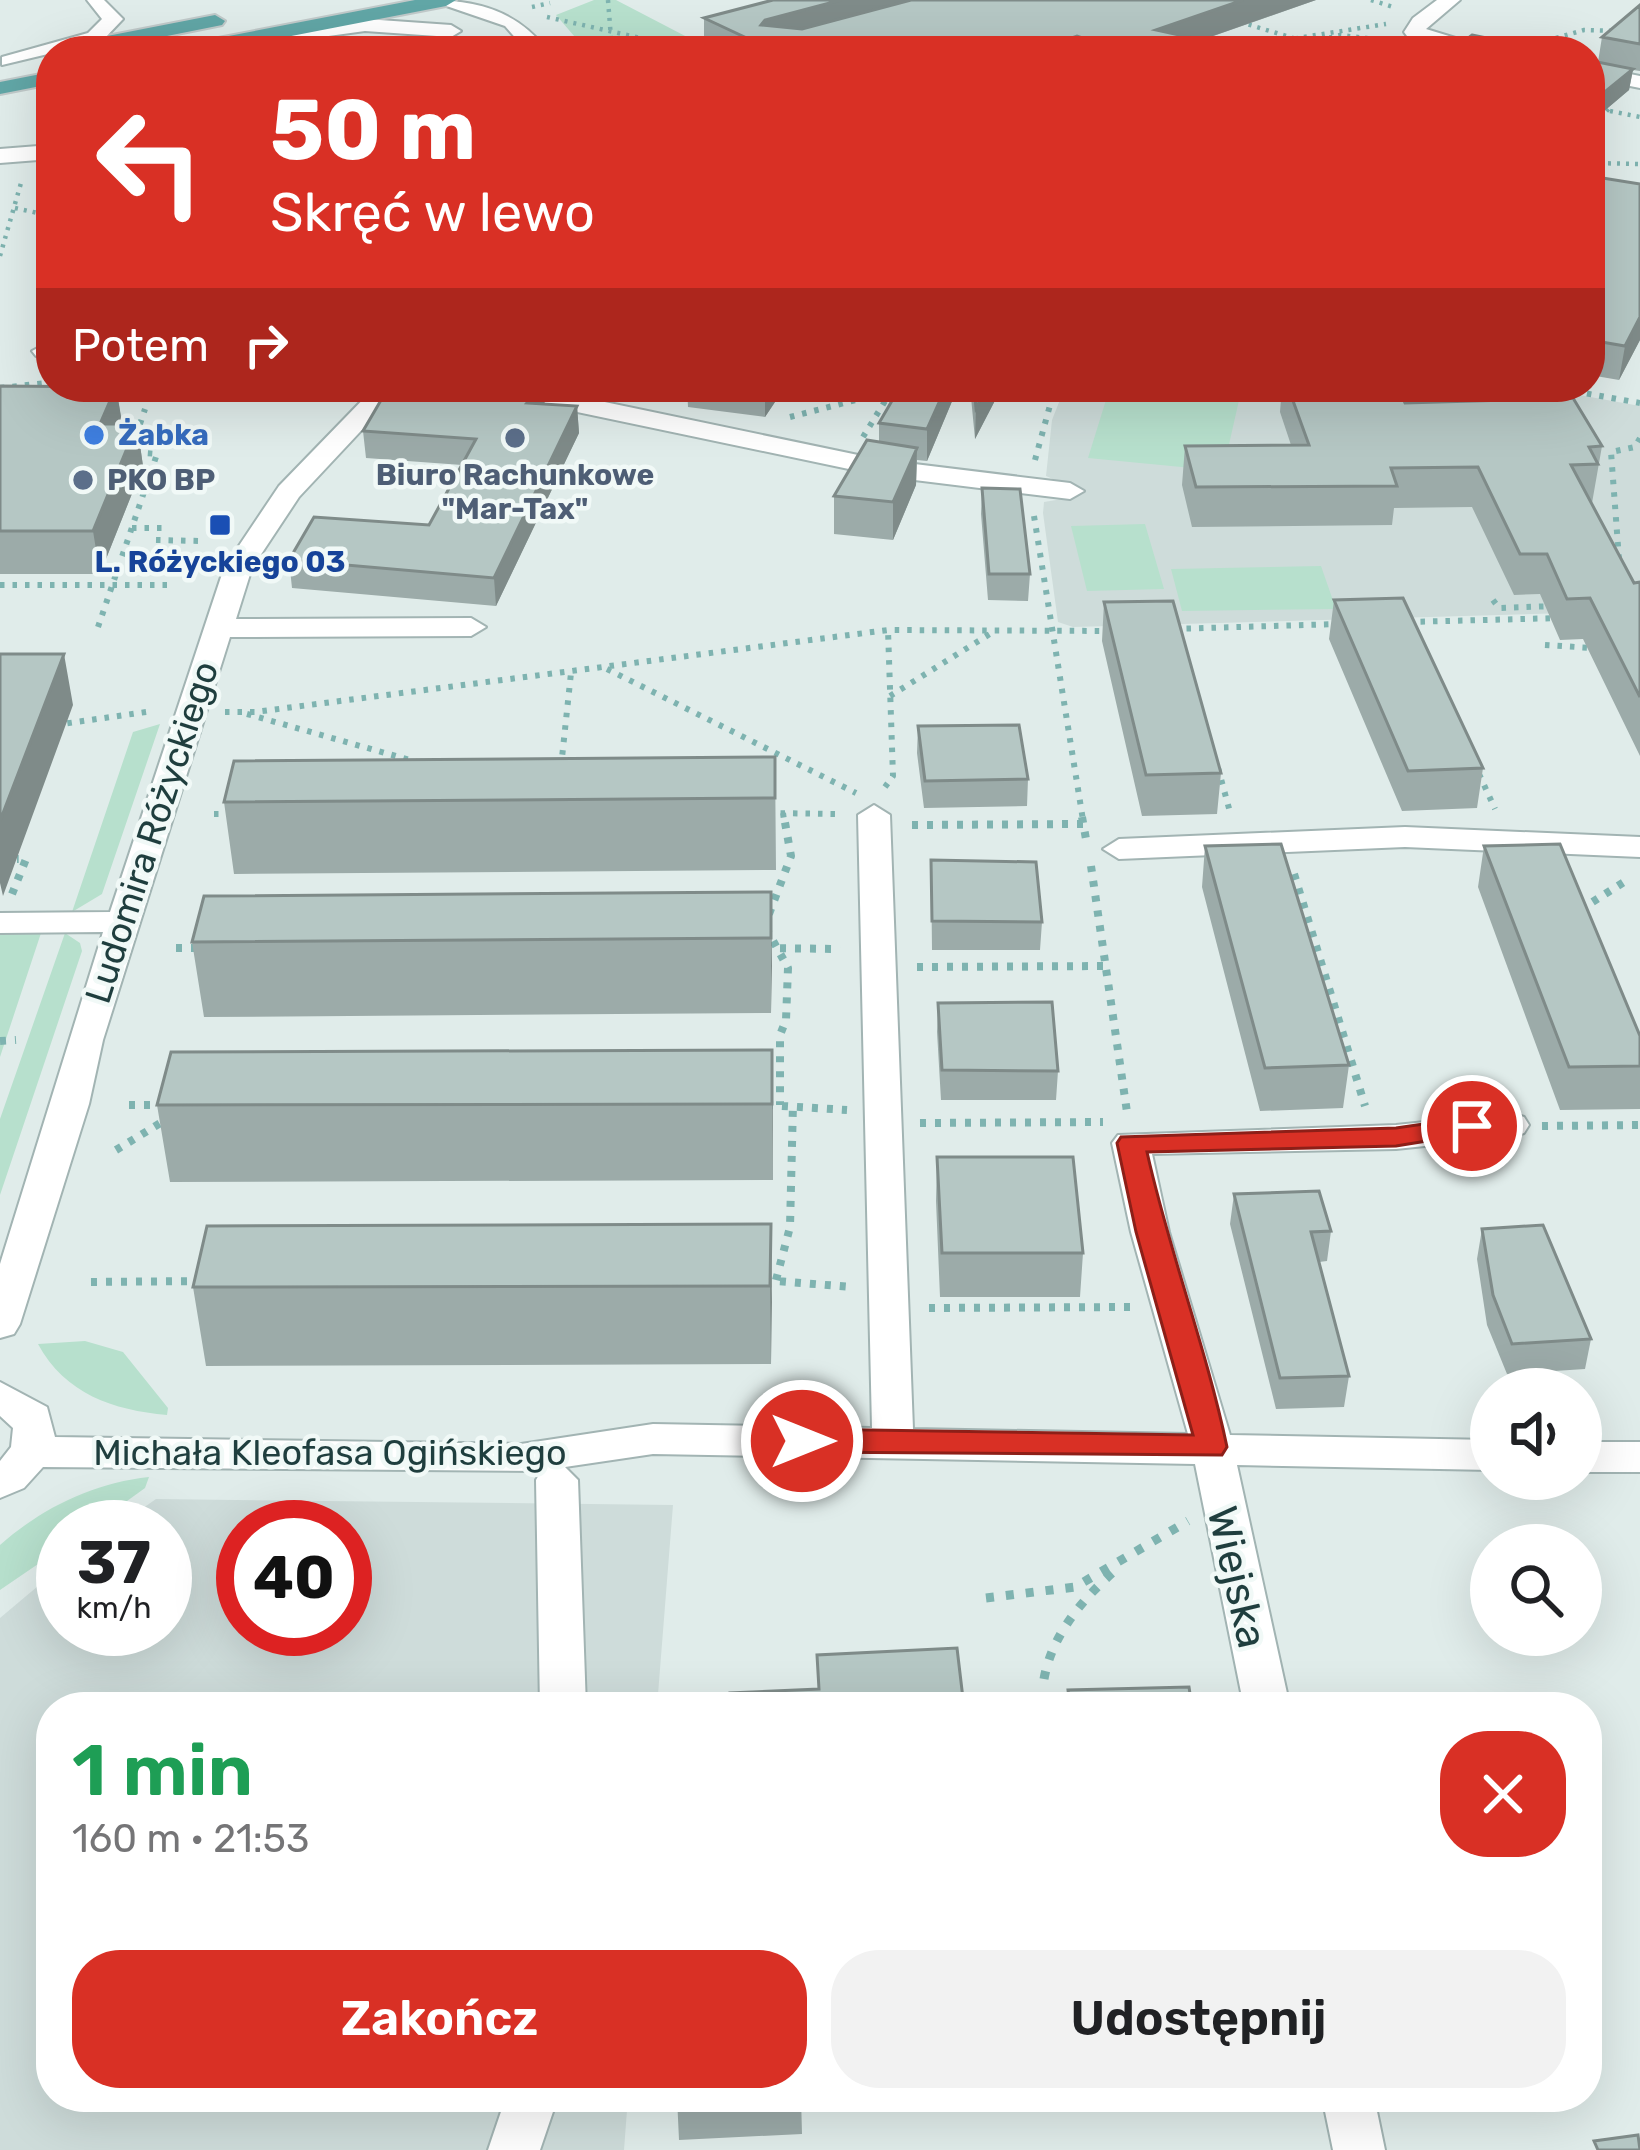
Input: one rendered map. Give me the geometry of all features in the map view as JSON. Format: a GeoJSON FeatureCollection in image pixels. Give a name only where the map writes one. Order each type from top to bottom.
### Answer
{"type":"FeatureCollection","features":[{"type":"Feature","properties":{"kind":"main road"},"geometry":{"type":"LineString","coordinates":[[260,36],[442,0]]}},
{"type":"Feature","properties":{"kind":"main road"},"geometry":{"type":"LineString","coordinates":[[139,36],[233,18]]}},
{"type":"Feature","properties":{"kind":"main road"},"geometry":{"type":"LineString","coordinates":[[4,62],[36,56]]}},
{"type":"Feature","properties":{"kind":"main road"},"geometry":{"type":"LineString","coordinates":[[0,88],[36,80]]}},
{"type":"Feature","properties":{"kind":"street"},"geometry":{"type":"LineString","coordinates":[[442,0],[515,11]]}},
{"type":"Feature","properties":{"kind":"street"},"geometry":{"type":"LineString","coordinates":[[442,0],[459,36]]}},
{"type":"Feature","properties":{"kind":"street"},"geometry":{"type":"LineString","coordinates":[[1420,36],[1414,32],[1420,22],[1450,0]]}},
{"type":"Feature","properties":{"kind":"street"},"geometry":{"type":"LineString","coordinates":[[93,36],[103,33],[113,19],[98,1]]}},
{"type":"Feature","properties":{"kind":"street"},"geometry":{"type":"LineString","coordinates":[[282,36],[365,25],[451,36]]}},
{"type":"Feature","properties":{"kind":"street"},"geometry":{"type":"LineString","coordinates":[[4,62],[36,53]]}},
{"type":"Feature","properties":{"kind":"street"},"geometry":{"type":"LineString","coordinates":[[1605,75],[1640,82]]}},
{"type":"Feature","properties":{"kind":"street"},"geometry":{"type":"LineString","coordinates":[[0,156],[36,153]]}},
{"type":"Feature","properties":{"kind":"street","name":"Ludomira Różyckiego"},"geometry":{"type":"LineString","coordinates":[[0,1324],[71,1104],[85,1040],[122,922],[238,568],[269,517],[374,402]]}},
{"type":"Feature","properties":{"kind":"street"},"geometry":{"type":"LineString","coordinates":[[567,402],[848,461],[1070,491]]}},
{"type":"Feature","properties":{"kind":"street"},"geometry":{"type":"LineString","coordinates":[[216,628],[470,627]]}},
{"type":"Feature","properties":{"kind":"street"},"geometry":{"type":"LineString","coordinates":[[875,820],[892,1442]]}},
{"type":"Feature","properties":{"kind":"street"},"geometry":{"type":"LineString","coordinates":[[1098,851],[1406,837],[1640,847]]}},
{"type":"Feature","properties":{"kind":"street"},"geometry":{"type":"LineString","coordinates":[[6,908],[122,922]]}},
{"type":"Feature","properties":{"kind":"street"},"geometry":{"type":"LineString","coordinates":[[1130,1132],[1375,1138],[1510,1125]]}},
{"type":"Feature","properties":{"kind":"street","name":"Wiejska"},"geometry":{"type":"LineString","coordinates":[[1130,1132],[1211,1447],[1264,1692]]}},
{"type":"Feature","properties":{"kind":"street"},"geometry":{"type":"LineString","coordinates":[[0,1396],[32,1417],[36,1434],[32,1452],[0,1484]]}},
{"type":"Feature","properties":{"kind":"street","name":"Michała Kleofasa Ogińskiego"},"geometry":{"type":"LineString","coordinates":[[32,1452],[520,1459],[653,1439],[1470,1454]]}},
{"type":"Feature","properties":{"kind":"street"},"geometry":{"type":"LineString","coordinates":[[1602,1457],[1640,1457]]}},
{"type":"Feature","properties":{"kind":"street"},"geometry":{"type":"LineString","coordinates":[[557,1480],[563,1692]]}},
{"type":"Feature","properties":{"kind":"street"},"geometry":{"type":"LineString","coordinates":[[514,2150],[527,2112]]}},
{"type":"Feature","properties":{"kind":"street"},"geometry":{"type":"LineString","coordinates":[[1351,2112],[1358,2150]]}},
{"type":"Feature","properties":{"kind":"path"},"geometry":{"type":"LineString","coordinates":[[564,0],[550,3],[546,14],[639,36]]}},
{"type":"Feature","properties":{"kind":"path"},"geometry":{"type":"LineString","coordinates":[[608,0],[608,36]]}},
{"type":"Feature","properties":{"kind":"path"},"geometry":{"type":"LineString","coordinates":[[1227,18],[1286,36],[1390,24]]}},
{"type":"Feature","properties":{"kind":"path"},"geometry":{"type":"LineString","coordinates":[[1586,21],[1616,32]]}},
{"type":"Feature","properties":{"kind":"path"},"geometry":{"type":"LineString","coordinates":[[1605,41],[1627,22]]}},
{"type":"Feature","properties":{"kind":"path"},"geometry":{"type":"LineString","coordinates":[[1566,36],[1600,29]]}},
{"type":"Feature","properties":{"kind":"path"},"geometry":{"type":"LineString","coordinates":[[1605,113],[1640,117]]}},
{"type":"Feature","properties":{"kind":"path"},"geometry":{"type":"LineString","coordinates":[[1605,162],[1638,161]]}},
{"type":"Feature","properties":{"kind":"path"},"geometry":{"type":"LineString","coordinates":[[0,256],[24,170]]}},
{"type":"Feature","properties":{"kind":"path"},"geometry":{"type":"LineString","coordinates":[[15,208],[36,213]]}},
{"type":"Feature","properties":{"kind":"path"},"geometry":{"type":"LineString","coordinates":[[0,388],[36,384]]}},
{"type":"Feature","properties":{"kind":"path"},"geometry":{"type":"LineString","coordinates":[[1605,397],[1640,403]]}},
{"type":"Feature","properties":{"kind":"path"},"geometry":{"type":"LineString","coordinates":[[848,461],[885,402]]}},
{"type":"Feature","properties":{"kind":"path"},"geometry":{"type":"LineString","coordinates":[[756,1105],[793,1104],[884,1118],[1130,1132],[1106,966],[1098,851],[1083,824],[1030,489],[1049,402]]}},
{"type":"Feature","properties":{"kind":"path"},"geometry":{"type":"LineString","coordinates":[[98,627],[158,454],[129,452],[145,409]]}},
{"type":"Feature","properties":{"kind":"path"},"geometry":{"type":"LineString","coordinates":[[1620,580],[1611,452],[1635,447],[1640,438]]}},
{"type":"Feature","properties":{"kind":"path"},"geometry":{"type":"LineString","coordinates":[[150,476],[197,478]]}},
{"type":"Feature","properties":{"kind":"path"},"geometry":{"type":"LineString","coordinates":[[131,529],[162,528]]}},
{"type":"Feature","properties":{"kind":"path"},"geometry":{"type":"LineString","coordinates":[[156,539],[200,541]]}},
{"type":"Feature","properties":{"kind":"path"},"geometry":{"type":"LineString","coordinates":[[0,586],[175,585]]}},
{"type":"Feature","properties":{"kind":"path"},"geometry":{"type":"LineString","coordinates":[[1493,600],[1499,608],[1563,606]]}},
{"type":"Feature","properties":{"kind":"path"},"geometry":{"type":"LineString","coordinates":[[1412,636],[1405,622],[1569,617]]}},
{"type":"Feature","properties":{"kind":"path"},"geometry":{"type":"LineString","coordinates":[[1156,629],[1359,623]]}},
{"type":"Feature","properties":{"kind":"path"},"geometry":{"type":"LineString","coordinates":[[1177,629],[1182,642]]}},
{"type":"Feature","properties":{"kind":"path"},"geometry":{"type":"LineString","coordinates":[[255,712],[888,630],[1114,631]]}},
{"type":"Feature","properties":{"kind":"path"},"geometry":{"type":"LineString","coordinates":[[606,668],[874,802],[893,776],[888,630]]}},
{"type":"Feature","properties":{"kind":"path"},"geometry":{"type":"LineString","coordinates":[[890,696],[994,632]]}},
{"type":"Feature","properties":{"kind":"path"},"geometry":{"type":"LineString","coordinates":[[1545,645],[1593,648]]}},
{"type":"Feature","properties":{"kind":"path"},"geometry":{"type":"LineString","coordinates":[[560,778],[571,673]]}},
{"type":"Feature","properties":{"kind":"path"},"geometry":{"type":"LineString","coordinates":[[45,725],[164,711]]}},
{"type":"Feature","properties":{"kind":"path"},"geometry":{"type":"LineString","coordinates":[[244,712],[260,721],[421,763]]}},
{"type":"Feature","properties":{"kind":"path"},"geometry":{"type":"LineString","coordinates":[[1213,752],[1229,822]]}},
{"type":"Feature","properties":{"kind":"path"},"geometry":{"type":"LineString","coordinates":[[1474,765],[1529,843],[1556,854],[1589,930]]}},
{"type":"Feature","properties":{"kind":"path"},"geometry":{"type":"LineString","coordinates":[[760,813],[1083,824]]}},
{"type":"Feature","properties":{"kind":"path"},"geometry":{"type":"LineString","coordinates":[[780,1105],[788,968],[765,920],[791,856],[783,813]]}},
{"type":"Feature","properties":{"kind":"path"},"geometry":{"type":"LineString","coordinates":[[214,814],[238,814]]}},
{"type":"Feature","properties":{"kind":"path"},"geometry":{"type":"LineString","coordinates":[[1285,842],[1375,1138]]}},
{"type":"Feature","properties":{"kind":"path"},"geometry":{"type":"LineString","coordinates":[[6,908],[26,859],[16,859]]}},
{"type":"Feature","properties":{"kind":"path"},"geometry":{"type":"LineString","coordinates":[[1580,910],[1626,880],[1640,877]]}},
{"type":"Feature","properties":{"kind":"path"},"geometry":{"type":"LineString","coordinates":[[176,948],[222,948]]}},
{"type":"Feature","properties":{"kind":"path"},"geometry":{"type":"LineString","coordinates":[[754,948],[879,958],[1106,966]]}},
{"type":"Feature","properties":{"kind":"path"},"geometry":{"type":"LineString","coordinates":[[0,1041],[16,1040]]}},
{"type":"Feature","properties":{"kind":"path"},"geometry":{"type":"LineString","coordinates":[[776,1280],[790,1227],[793,1104]]}},
{"type":"Feature","properties":{"kind":"path"},"geometry":{"type":"LineString","coordinates":[[116,1150],[169,1111],[129,1105]]}},
{"type":"Feature","properties":{"kind":"path"},"geometry":{"type":"LineString","coordinates":[[1510,1125],[1640,1125]]}},
{"type":"Feature","properties":{"kind":"path"},"geometry":{"type":"LineString","coordinates":[[754,1280],[889,1298],[1173,1305]]}},
{"type":"Feature","properties":{"kind":"path"},"geometry":{"type":"LineString","coordinates":[[91,1282],[208,1281]]}},
{"type":"Feature","properties":{"kind":"path"},"geometry":{"type":"LineString","coordinates":[[986,1598],[1075,1587],[1191,1520]]}},
{"type":"Feature","properties":{"kind":"path"},"geometry":{"type":"LineString","coordinates":[[1045,1679],[1049,1650],[1095,1588],[1128,1559]]}},
{"type":"Feature","properties":{"kind":"shaded area"},"geometry":{"type":"Polygon","coordinates":[[[1605,400],[1640,406],[1640,611],[1073,627],[1058,622],[1043,513],[1044,502],[1068,498],[1069,486],[1046,476],[1052,420],[1059,402],[1605,400]]]}},
{"type":"Feature","properties":{"kind":"shaded area"},"geometry":{"type":"Polygon","coordinates":[[[156,1499],[242,1500],[216,1500],[216,1656],[372,1656],[372,1502],[673,1505],[658,1692],[36,1692],[36,2112],[627,2112],[624,2150],[0,2150],[0,1618],[36,1588],[36,1656],[192,1656],[192,1500],[155,1500],[156,1499]]]}},
{"type":"Feature","properties":{"kind":"green space"},"geometry":{"type":"Polygon","coordinates":[[[594,0],[616,0],[685,36],[574,36],[556,15],[594,0]]]}},
{"type":"Feature","properties":{"kind":"green space"},"geometry":{"type":"Polygon","coordinates":[[[1105,402],[1239,402],[1223,471],[1088,458],[1105,402]]]}},
{"type":"Feature","properties":{"kind":"green space"},"geometry":{"type":"Polygon","coordinates":[[[1145,524],[1164,589],[1087,591],[1071,526],[1145,524]]]}},
{"type":"Feature","properties":{"kind":"green space"},"geometry":{"type":"Polygon","coordinates":[[[1321,566],[1336,609],[1182,611],[1171,569],[1321,566]]]}},
{"type":"Feature","properties":{"kind":"green space"},"geometry":{"type":"Polygon","coordinates":[[[160,724],[102,894],[72,912],[133,732],[160,724]]]}},
{"type":"Feature","properties":{"kind":"green space"},"geometry":{"type":"Polygon","coordinates":[[[0,930],[42,930],[0,1057],[0,930]]]}},
{"type":"Feature","properties":{"kind":"green space"},"geometry":{"type":"Polygon","coordinates":[[[65,933],[80,943],[82,951],[0,1195],[0,1119],[65,933]]]}},
{"type":"Feature","properties":{"kind":"green space"},"geometry":{"type":"Polygon","coordinates":[[[85,1341],[123,1352],[168,1408],[167,1415],[128,1409],[92,1396],[62,1375],[38,1344],[85,1341]]]}},
{"type":"Feature","properties":{"kind":"green space"},"geometry":{"type":"Polygon","coordinates":[[[149,1477],[145,1488],[128,1500],[70,1500],[88,1491],[149,1477]]]}},
{"type":"Feature","properties":{"kind":"green space"},"geometry":{"type":"Polygon","coordinates":[[[36,1519],[36,1565],[0,1590],[0,1545],[36,1519]]]}},
{"type":"Feature","properties":{"kind":"building"},"geometry":{"type":"Polygon","coordinates":[[[773,0],[841,0],[761,25],[802,29],[911,0],[1243,0],[1156,30],[1184,36],[742,36],[704,18],[773,0]]]}},
{"type":"Feature","properties":{"kind":"building"},"geometry":{"type":"Polygon","coordinates":[[[1640,5],[1640,44],[1603,36],[1640,5]]]}},
{"type":"Feature","properties":{"kind":"building"},"geometry":{"type":"Polygon","coordinates":[[[1605,64],[1633,69],[1605,92],[1605,64]]]}},
{"type":"Feature","properties":{"kind":"building"},"geometry":{"type":"Polygon","coordinates":[[[1605,178],[1640,184],[1640,317],[1625,346],[1605,343],[1605,178]]]}},
{"type":"Feature","properties":{"kind":"building"},"geometry":{"type":"Polygon","coordinates":[[[0,386],[36,386],[36,402],[110,402],[100,424],[137,424],[93,531],[0,531],[0,386]]]}},
{"type":"Feature","properties":{"kind":"building"},"geometry":{"type":"Polygon","coordinates":[[[380,402],[577,406],[494,578],[289,560],[314,517],[429,525],[476,439],[363,431],[380,402]]]}},
{"type":"Feature","properties":{"kind":"building"},"geometry":{"type":"Polygon","coordinates":[[[891,402],[939,402],[927,429],[879,423],[891,402]]]}},
{"type":"Feature","properties":{"kind":"building"},"geometry":{"type":"Polygon","coordinates":[[[1293,402],[1575,402],[1602,446],[1589,447],[1598,464],[1571,465],[1634,583],[1640,582],[1640,697],[1590,598],[1567,599],[1547,554],[1520,554],[1478,467],[1391,468],[1397,486],[1196,487],[1185,446],[1309,445],[1293,402]]]}},
{"type":"Feature","properties":{"kind":"building"},"geometry":{"type":"Polygon","coordinates":[[[867,440],[917,448],[893,502],[834,496],[867,440]]]}},
{"type":"Feature","properties":{"kind":"building"},"geometry":{"type":"Polygon","coordinates":[[[982,488],[1020,489],[1030,574],[989,574],[982,488]]]}},
{"type":"Feature","properties":{"kind":"building"},"geometry":{"type":"Polygon","coordinates":[[[1403,598],[1483,768],[1408,771],[1334,600],[1403,598]]]}},
{"type":"Feature","properties":{"kind":"building"},"geometry":{"type":"Polygon","coordinates":[[[1173,601],[1221,773],[1146,775],[1104,602],[1173,601]]]}},
{"type":"Feature","properties":{"kind":"building"},"geometry":{"type":"Polygon","coordinates":[[[0,654],[64,654],[0,821],[0,654]]]}},
{"type":"Feature","properties":{"kind":"building"},"geometry":{"type":"Polygon","coordinates":[[[1019,725],[1028,779],[925,781],[918,726],[1019,725]]]}},
{"type":"Feature","properties":{"kind":"building"},"geometry":{"type":"Polygon","coordinates":[[[775,757],[775,798],[224,802],[234,761],[775,757]]]}},
{"type":"Feature","properties":{"kind":"building"},"geometry":{"type":"Polygon","coordinates":[[[1281,844],[1349,1065],[1265,1068],[1205,846],[1281,844]]]}},
{"type":"Feature","properties":{"kind":"building"},"geometry":{"type":"Polygon","coordinates":[[[1560,844],[1640,1036],[1640,1066],[1569,1067],[1484,846],[1560,844]]]}},
{"type":"Feature","properties":{"kind":"building"},"geometry":{"type":"Polygon","coordinates":[[[931,860],[1036,862],[1042,922],[932,921],[931,860]]]}},
{"type":"Feature","properties":{"kind":"building"},"geometry":{"type":"Polygon","coordinates":[[[771,892],[771,938],[192,942],[204,896],[771,892]]]}},
{"type":"Feature","properties":{"kind":"building"},"geometry":{"type":"Polygon","coordinates":[[[1052,1002],[1058,1071],[942,1070],[938,1003],[1052,1002]]]}},
{"type":"Feature","properties":{"kind":"building"},"geometry":{"type":"Polygon","coordinates":[[[772,1050],[772,1104],[157,1105],[171,1052],[772,1050]]]}},
{"type":"Feature","properties":{"kind":"building"},"geometry":{"type":"Polygon","coordinates":[[[937,1157],[1073,1157],[1083,1253],[942,1253],[937,1157]]]}},
{"type":"Feature","properties":{"kind":"building"},"geometry":{"type":"Polygon","coordinates":[[[1319,1191],[1331,1231],[1311,1232],[1349,1376],[1280,1378],[1234,1194],[1319,1191]]]}},
{"type":"Feature","properties":{"kind":"building"},"geometry":{"type":"Polygon","coordinates":[[[771,1224],[770,1286],[193,1287],[207,1226],[771,1224]]]}},
{"type":"Feature","properties":{"kind":"building"},"geometry":{"type":"Polygon","coordinates":[[[1543,1225],[1591,1339],[1512,1344],[1493,1295],[1482,1229],[1543,1225]]]}},
{"type":"Feature","properties":{"kind":"building"},"geometry":{"type":"Polygon","coordinates":[[[957,1648],[962,1692],[752,1692],[819,1689],[817,1655],[957,1648]]]}},
{"type":"Feature","properties":{"kind":"building"},"geometry":{"type":"Polygon","coordinates":[[[1189,1687],[1190,1692],[1068,1692],[1189,1687]]]}},
{"type":"Feature","properties":{"kind":"building"},"geometry":{"type":"Polygon","coordinates":[[[1638,2135],[1640,2150],[1598,2150],[1594,2141],[1638,2135]]]}},
{"type":"Feature","properties":{"kind":"place","name":"Żabka"},"geometry":{"type":"Point","coordinates":[94,435]}},
{"type":"Feature","properties":{"kind":"place","name":"Biuro Rachunkowe \"Mar-Tax\""},"geometry":{"type":"Point","coordinates":[515,438]}},
{"type":"Feature","properties":{"kind":"place","name":"PKO BP"},"geometry":{"type":"Point","coordinates":[83,480]}},
{"type":"Feature","properties":{"kind":"place","name":"L. Różyckiego 03"},"geometry":{"type":"Point","coordinates":[220,525]}},
{"type":"Feature","properties":{"kind":"route"},"geometry":{"type":"LineString","coordinates":[[802,1441],[1211,1447],[1201,1396],[1150,1232],[1131,1143],[1396,1137],[1472,1126]]}}]}
